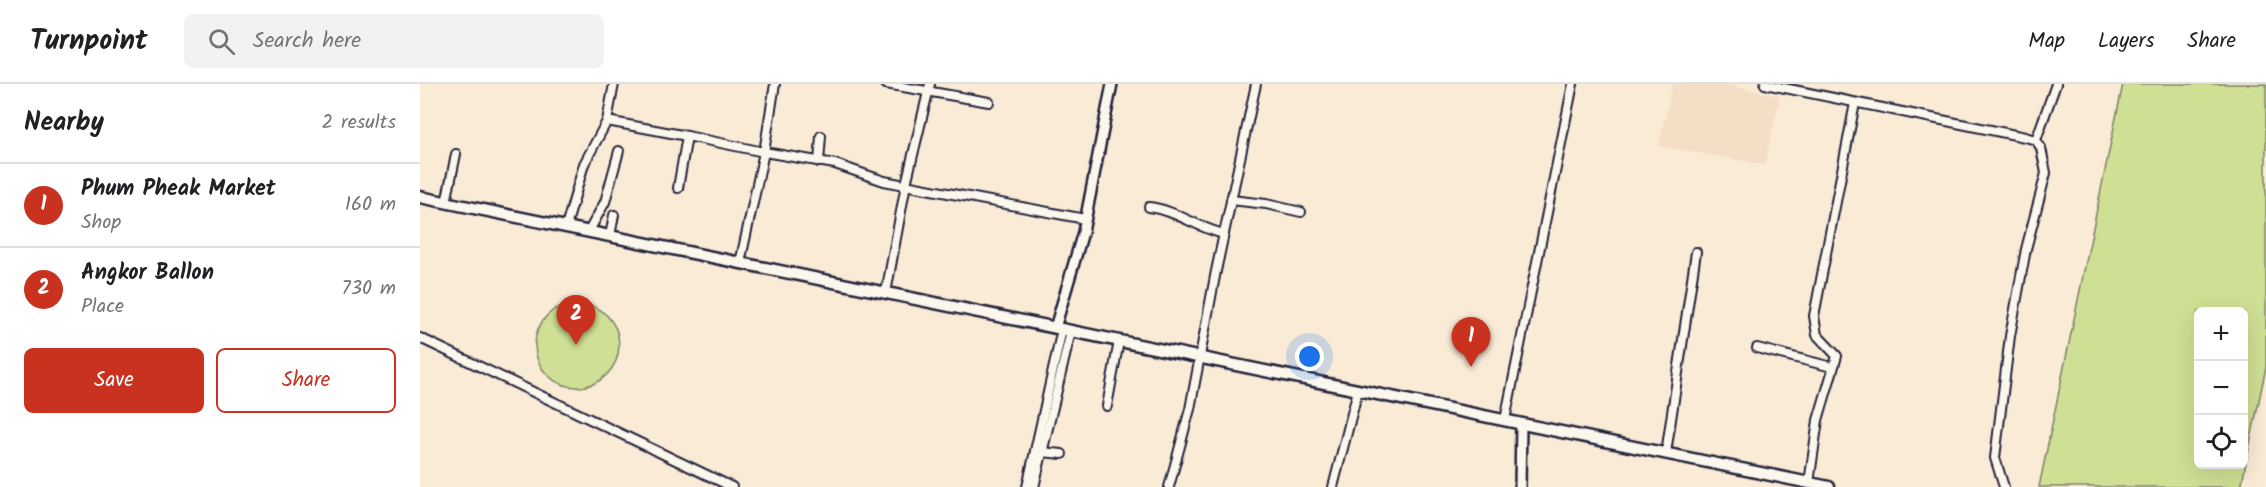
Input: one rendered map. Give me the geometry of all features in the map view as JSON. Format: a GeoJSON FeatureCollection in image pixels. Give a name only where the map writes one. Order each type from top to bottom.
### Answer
{"type":"FeatureCollection","features":[{"type":"Feature","properties":{"kind":"main road"},"geometry":{"type":"LineString","coordinates":[[420,197],[1829,487]]}},
{"type":"Feature","properties":{"kind":"street"},"geometry":{"type":"LineString","coordinates":[[566,227],[584,164],[607,121],[614,84]]}},
{"type":"Feature","properties":{"kind":"street"},"geometry":{"type":"LineString","coordinates":[[740,263],[764,152],[775,84]]}},
{"type":"Feature","properties":{"kind":"street"},"geometry":{"type":"LineString","coordinates":[[886,84],[929,88],[989,102]]}},
{"type":"Feature","properties":{"kind":"street"},"geometry":{"type":"LineString","coordinates":[[1027,487],[1063,329],[1112,84]]}},
{"type":"Feature","properties":{"kind":"street"},"geometry":{"type":"LineString","coordinates":[[1169,487],[1190,409],[1256,84]]}},
{"type":"Feature","properties":{"kind":"street"},"geometry":{"type":"LineString","coordinates":[[1505,420],[1573,84]]}},
{"type":"Feature","properties":{"kind":"street"},"geometry":{"type":"LineString","coordinates":[[1765,84],[1856,104],[1924,114],[2036,140]]}},
{"type":"Feature","properties":{"kind":"street"},"geometry":{"type":"LineString","coordinates":[[2004,487],[1995,458],[2010,336],[2026,249],[2046,173],[2046,160],[2036,140],[2056,84]]}},
{"type":"Feature","properties":{"kind":"street"},"geometry":{"type":"LineString","coordinates":[[886,293],[906,184],[929,88]]}},
{"type":"Feature","properties":{"kind":"street"},"geometry":{"type":"LineString","coordinates":[[1809,483],[1818,420],[1837,356],[1836,352],[1818,335],[1814,316],[1856,104]]}},
{"type":"Feature","properties":{"kind":"street"},"geometry":{"type":"LineString","coordinates":[[607,121],[835,164],[868,177],[1085,219]]}},
{"type":"Feature","properties":{"kind":"street"},"geometry":{"type":"LineString","coordinates":[[678,188],[687,136]]}},
{"type":"Feature","properties":{"kind":"street"},"geometry":{"type":"LineString","coordinates":[[819,162],[821,136]]}},
{"type":"Feature","properties":{"kind":"street"},"geometry":{"type":"LineString","coordinates":[[589,231],[605,202],[619,151]]}},
{"type":"Feature","properties":{"kind":"street"},"geometry":{"type":"LineString","coordinates":[[446,203],[456,154]]}},
{"type":"Feature","properties":{"kind":"street"},"geometry":{"type":"LineString","coordinates":[[1231,200],[1266,204],[1301,212]]}},
{"type":"Feature","properties":{"kind":"street"},"geometry":{"type":"LineString","coordinates":[[1149,207],[1169,210],[1198,227],[1224,234]]}},
{"type":"Feature","properties":{"kind":"street"},"geometry":{"type":"LineString","coordinates":[[610,236],[614,215]]}},
{"type":"Feature","properties":{"kind":"street"},"geometry":{"type":"LineString","coordinates":[[1666,453],[1696,252]]}},
{"type":"Feature","properties":{"kind":"street"},"geometry":{"type":"LineString","coordinates":[[1034,487],[1063,329]]}},
{"type":"Feature","properties":{"kind":"street"},"geometry":{"type":"LineString","coordinates":[[420,338],[732,487]]}},
{"type":"Feature","properties":{"kind":"street"},"geometry":{"type":"LineString","coordinates":[[1107,406],[1119,341]]}},
{"type":"Feature","properties":{"kind":"street"},"geometry":{"type":"LineString","coordinates":[[1756,348],[1832,367]]}},
{"type":"Feature","properties":{"kind":"street"},"geometry":{"type":"LineString","coordinates":[[1333,487],[1358,390]]}},
{"type":"Feature","properties":{"kind":"street"},"geometry":{"type":"LineString","coordinates":[[1520,487],[1521,424]]}},
{"type":"Feature","properties":{"kind":"street"},"geometry":{"type":"LineString","coordinates":[[1042,452],[1062,454]]}},
{"type":"Feature","properties":{"kind":"shaded area"},"geometry":{"type":"Polygon","coordinates":[[[1672,84],[1724,84],[1780,96],[1765,165],[1659,146],[1672,84]]]}},
{"type":"Feature","properties":{"kind":"green space"},"geometry":{"type":"Polygon","coordinates":[[[2123,84],[2266,84],[2266,367],[2248,453],[2248,307],[2194,307],[2194,469],[2245,469],[2241,487],[2039,487],[2123,84]]]}},
{"type":"Feature","properties":{"kind":"green space"},"geometry":{"type":"Polygon","coordinates":[[[569,303],[585,303],[601,310],[612,321],[619,337],[616,361],[607,375],[585,387],[569,387],[553,380],[542,369],[535,353],[535,337],[542,321],[553,310],[569,303]]]}},
{"type":"Feature","properties":{"kind":"place","name":"Angkor Ballon"},"geometry":{"type":"Point","coordinates":[576,345]}},
{"type":"Feature","properties":{"kind":"place","name":"Phum Pheak Market"},"geometry":{"type":"Point","coordinates":[1471,367]}}]}
